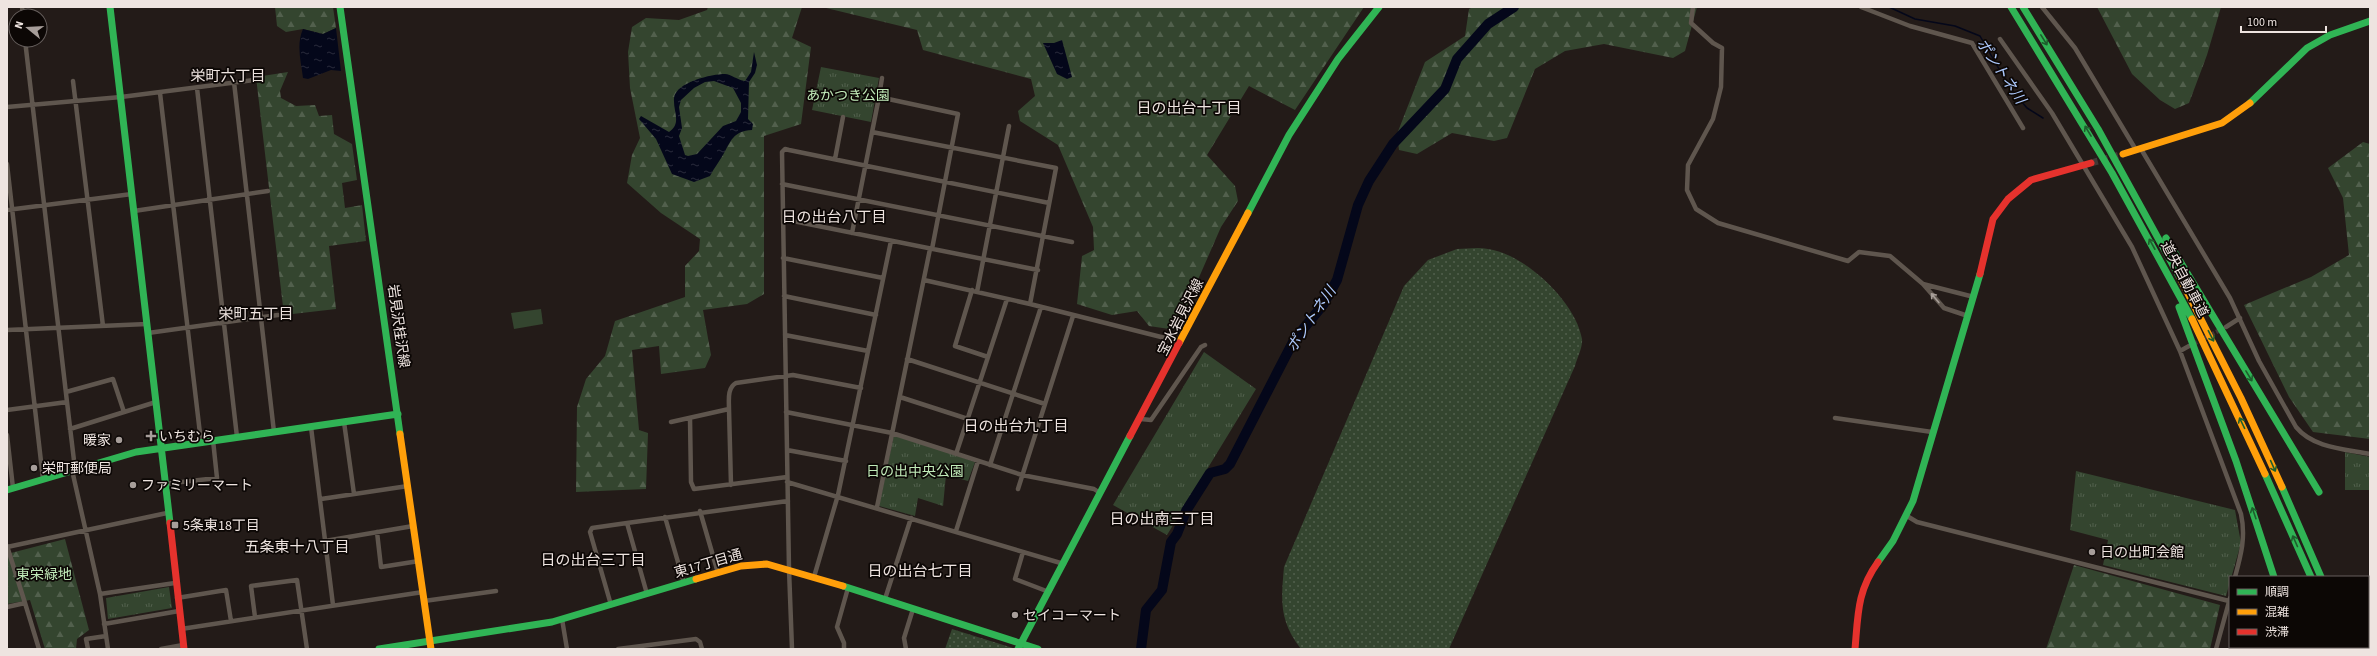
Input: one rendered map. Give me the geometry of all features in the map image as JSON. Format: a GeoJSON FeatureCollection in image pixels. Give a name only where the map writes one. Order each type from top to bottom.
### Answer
{"type":"FeatureCollection","features":[{"type":"Feature","properties":{"kind":"main road"},"geometry":{"type":"LineString","coordinates":[[110,7],[156,402],[175,583],[184,647]]}},
{"type":"Feature","properties":{"kind":"main road","name":"岩見沢桂沢線"},"geometry":{"type":"LineString","coordinates":[[340,7],[431,649]]}},
{"type":"Feature","properties":{"kind":"main road","name":"宝水岩見沢線"},"geometry":{"type":"LineString","coordinates":[[1020,646],[1100,493],[1141,419],[1289,135],[1338,59],[1379,7]]}},
{"type":"Feature","properties":{"kind":"main road","name":"道央自動車道"},"geometry":{"type":"LineString","coordinates":[[2011,7],[2092,138],[2159,256],[2204,344],[2257,454],[2311,576]]}},
{"type":"Feature","properties":{"kind":"main road","name":"道央自動車道"},"geometry":{"type":"LineString","coordinates":[[2023,7],[2126,176],[2212,338],[2266,449],[2321,576]]}},
{"type":"Feature","properties":{"kind":"main road"},"geometry":{"type":"LineString","coordinates":[[2122,154],[2139,150],[2222,123],[2254,100],[2286,66],[2307,48],[2330,34],[2370,21]]}},
{"type":"Feature","properties":{"kind":"main road"},"geometry":{"type":"LineString","coordinates":[[1855,649],[1856,618],[1863,584],[1907,516],[1974,296],[1993,220],[2008,199],[2031,180],[2091,162]]}},
{"type":"Feature","properties":{"kind":"main road"},"geometry":{"type":"LineString","coordinates":[[2126,176],[2168,241],[2319,492]]}},
{"type":"Feature","properties":{"kind":"main road"},"geometry":{"type":"LineString","coordinates":[[2159,256],[2196,349],[2274,576]]}},
{"type":"Feature","properties":{"kind":"main road"},"geometry":{"type":"LineString","coordinates":[[10,489],[120,456],[160,448],[398,414]]}},
{"type":"Feature","properties":{"kind":"main road","name":"東17丁目通"},"geometry":{"type":"LineString","coordinates":[[379,649],[430,640],[525,627],[562,619],[751,564],[767,564],[789,568],[1020,646],[1038,649]]}},
{"type":"Feature","properties":{"kind":"street"},"geometry":{"type":"LineString","coordinates":[[1693,7],[1691,23],[1713,43],[1722,48],[1721,87],[1713,119],[1688,165],[1687,190],[1696,208],[1718,224],[1848,261],[1860,252],[1890,256],[1923,284],[1944,308],[1968,316]]}},
{"type":"Feature","properties":{"kind":"street"},"geometry":{"type":"LineString","coordinates":[[1861,7],[1910,26],[1972,43],[2023,128]]}},
{"type":"Feature","properties":{"kind":"street"},"geometry":{"type":"LineString","coordinates":[[2042,7],[2075,48],[2139,150],[2240,318],[2258,361],[2296,427],[2303,436],[2324,444],[2370,454]]}},
{"type":"Feature","properties":{"kind":"street"},"geometry":{"type":"LineString","coordinates":[[2000,39],[2052,114],[2132,247],[2180,351],[2241,514],[2244,529],[2244,544],[2235,576]]}},
{"type":"Feature","properties":{"kind":"street"},"geometry":{"type":"LineString","coordinates":[[26,48],[59,328],[73,470],[100,594],[108,649]]}},
{"type":"Feature","properties":{"kind":"street"},"geometry":{"type":"LineString","coordinates":[[852,233],[882,78]]}},
{"type":"Feature","properties":{"kind":"street"},"geometry":{"type":"LineString","coordinates":[[7,107],[121,98],[254,80]]}},
{"type":"Feature","properties":{"kind":"street"},"geometry":{"type":"LineString","coordinates":[[73,81],[103,326]]}},
{"type":"Feature","properties":{"kind":"street"},"geometry":{"type":"LineString","coordinates":[[234,82],[274,432]]}},
{"type":"Feature","properties":{"kind":"street"},"geometry":{"type":"LineString","coordinates":[[197,88],[237,437]]}},
{"type":"Feature","properties":{"kind":"street"},"geometry":{"type":"LineString","coordinates":[[160,93],[201,442]]}},
{"type":"Feature","properties":{"kind":"street"},"geometry":{"type":"LineString","coordinates":[[877,507],[958,114],[878,97]]}},
{"type":"Feature","properties":{"kind":"street"},"geometry":{"type":"LineString","coordinates":[[835,159],[844,117]]}},
{"type":"Feature","properties":{"kind":"street"},"geometry":{"type":"LineString","coordinates":[[988,357],[955,346],[983,260],[1009,126]]}},
{"type":"Feature","properties":{"kind":"street"},"geometry":{"type":"LineString","coordinates":[[872,132],[1056,168],[1038,270],[1030,304]]}},
{"type":"Feature","properties":{"kind":"street"},"geometry":{"type":"LineString","coordinates":[[792,649],[783,258],[782,156],[785,149],[1049,203]]}},
{"type":"Feature","properties":{"kind":"street"},"geometry":{"type":"LineString","coordinates":[[7,164],[10,209],[44,479]]}},
{"type":"Feature","properties":{"kind":"street"},"geometry":{"type":"LineString","coordinates":[[782,184],[1072,242]]}},
{"type":"Feature","properties":{"kind":"street"},"geometry":{"type":"LineString","coordinates":[[134,211],[268,191]]}},
{"type":"Feature","properties":{"kind":"street"},"geometry":{"type":"LineString","coordinates":[[10,209],[45,206],[132,194]]}},
{"type":"Feature","properties":{"kind":"street"},"geometry":{"type":"LineString","coordinates":[[783,219],[1038,270]]}},
{"type":"Feature","properties":{"kind":"street"},"geometry":{"type":"LineString","coordinates":[[814,577],[838,495],[846,461],[890,241]]}},
{"type":"Feature","properties":{"kind":"street"},"geometry":{"type":"LineString","coordinates":[[783,258],[883,278]]}},
{"type":"Feature","properties":{"kind":"street"},"geometry":{"type":"LineString","coordinates":[[924,280],[1030,304],[1181,342]]}},
{"type":"Feature","properties":{"kind":"street"},"geometry":{"type":"LineString","coordinates":[[1923,284],[1974,296]]}},
{"type":"Feature","properties":{"kind":"street"},"geometry":{"type":"LineString","coordinates":[[784,296],[876,314]]}},
{"type":"Feature","properties":{"kind":"street"},"geometry":{"type":"LineString","coordinates":[[956,454],[1007,299]]}},
{"type":"Feature","properties":{"kind":"street"},"geometry":{"type":"LineString","coordinates":[[990,465],[1041,307]]}},
{"type":"Feature","properties":{"kind":"street"},"geometry":{"type":"LineString","coordinates":[[148,333],[278,315]]}},
{"type":"Feature","properties":{"kind":"street"},"geometry":{"type":"LineString","coordinates":[[1018,489],[1074,316]]}},
{"type":"Feature","properties":{"kind":"street"},"geometry":{"type":"LineString","coordinates":[[2226,326],[2240,318]]}},
{"type":"Feature","properties":{"kind":"street"},"geometry":{"type":"LineString","coordinates":[[7,330],[147,324]]}},
{"type":"Feature","properties":{"kind":"street"},"geometry":{"type":"LineString","coordinates":[[785,335],[868,351]]}},
{"type":"Feature","properties":{"kind":"street"},"geometry":{"type":"LineString","coordinates":[[1141,419],[1150,420],[1201,347],[1205,344]]}},
{"type":"Feature","properties":{"kind":"street"},"geometry":{"type":"LineString","coordinates":[[2180,351],[2189,346]]}},
{"type":"Feature","properties":{"kind":"street"},"geometry":{"type":"LineString","coordinates":[[907,359],[1045,404]]}},
{"type":"Feature","properties":{"kind":"street"},"geometry":{"type":"LineString","coordinates":[[731,485],[729,392],[733,385],[785,375],[861,388]]}},
{"type":"Feature","properties":{"kind":"street"},"geometry":{"type":"LineString","coordinates":[[66,392],[113,379],[124,412]]}},
{"type":"Feature","properties":{"kind":"street"},"geometry":{"type":"LineString","coordinates":[[900,397],[968,419]]}},
{"type":"Feature","properties":{"kind":"street"},"geometry":{"type":"LineString","coordinates":[[7,410],[67,402]]}},
{"type":"Feature","properties":{"kind":"street"},"geometry":{"type":"LineString","coordinates":[[70,429],[156,402]]}},
{"type":"Feature","properties":{"kind":"street"},"geometry":{"type":"LineString","coordinates":[[671,422],[729,409]]}},
{"type":"Feature","properties":{"kind":"street"},"geometry":{"type":"LineString","coordinates":[[786,412],[892,433],[1022,475],[1094,489],[1100,493]]}},
{"type":"Feature","properties":{"kind":"street"},"geometry":{"type":"LineString","coordinates":[[690,418],[692,486],[698,490],[787,479],[1064,564]]}},
{"type":"Feature","properties":{"kind":"street"},"geometry":{"type":"LineString","coordinates":[[1835,418],[1932,432]]}},
{"type":"Feature","properties":{"kind":"street"},"geometry":{"type":"LineString","coordinates":[[344,422],[354,494]]}},
{"type":"Feature","properties":{"kind":"street"},"geometry":{"type":"LineString","coordinates":[[311,427],[334,605]]}},
{"type":"Feature","properties":{"kind":"street"},"geometry":{"type":"LineString","coordinates":[[7,435],[10,489]]}},
{"type":"Feature","properties":{"kind":"street"},"geometry":{"type":"LineString","coordinates":[[164,484],[217,478],[213,440]]}},
{"type":"Feature","properties":{"kind":"street"},"geometry":{"type":"LineString","coordinates":[[787,450],[846,461]]}},
{"type":"Feature","properties":{"kind":"street"},"geometry":{"type":"LineString","coordinates":[[956,531],[978,461]]}},
{"type":"Feature","properties":{"kind":"street"},"geometry":{"type":"LineString","coordinates":[[321,499],[408,486]]}},
{"type":"Feature","properties":{"kind":"street"},"geometry":{"type":"LineString","coordinates":[[611,605],[590,532],[592,528],[700,511],[788,501]]}},
{"type":"Feature","properties":{"kind":"street"},"geometry":{"type":"LineString","coordinates":[[700,511],[718,573]]}},
{"type":"Feature","properties":{"kind":"street"},"geometry":{"type":"LineString","coordinates":[[39,649],[7,546],[167,513]]}},
{"type":"Feature","properties":{"kind":"street"},"geometry":{"type":"LineString","coordinates":[[1907,516],[1917,522],[2229,599]]}},
{"type":"Feature","properties":{"kind":"street"},"geometry":{"type":"LineString","coordinates":[[665,517],[684,583]]}},
{"type":"Feature","properties":{"kind":"street"},"geometry":{"type":"LineString","coordinates":[[885,600],[911,518]]}},
{"type":"Feature","properties":{"kind":"street"},"geometry":{"type":"LineString","coordinates":[[627,523],[647,594]]}},
{"type":"Feature","properties":{"kind":"street"},"geometry":{"type":"LineString","coordinates":[[325,541],[413,526]]}},
{"type":"Feature","properties":{"kind":"street"},"geometry":{"type":"LineString","coordinates":[[377,532],[381,567],[419,561]]}},
{"type":"Feature","properties":{"kind":"street"},"geometry":{"type":"LineString","coordinates":[[1023,552],[1015,579],[1049,592]]}},
{"type":"Feature","properties":{"kind":"street"},"geometry":{"type":"LineString","coordinates":[[255,617],[251,586],[297,580],[307,649]]}},
{"type":"Feature","properties":{"kind":"street"},"geometry":{"type":"LineString","coordinates":[[100,594],[175,583]]}},
{"type":"Feature","properties":{"kind":"street"},"geometry":{"type":"LineString","coordinates":[[844,649],[844,643],[837,627],[848,588]]}},
{"type":"Feature","properties":{"kind":"street"},"geometry":{"type":"LineString","coordinates":[[177,598],[226,590],[230,621]]}},
{"type":"Feature","properties":{"kind":"street"},"geometry":{"type":"LineString","coordinates":[[424,601],[496,591]]}},
{"type":"Feature","properties":{"kind":"street"},"geometry":{"type":"LineString","coordinates":[[181,629],[423,592]]}},
{"type":"Feature","properties":{"kind":"street"},"geometry":{"type":"LineString","coordinates":[[7,607],[25,603]]}},
{"type":"Feature","properties":{"kind":"street"},"geometry":{"type":"LineString","coordinates":[[2216,649],[2229,603]]}},
{"type":"Feature","properties":{"kind":"street"},"geometry":{"type":"LineString","coordinates":[[906,649],[904,638],[913,609]]}},
{"type":"Feature","properties":{"kind":"street"},"geometry":{"type":"LineString","coordinates":[[104,624],[179,611]]}},
{"type":"Feature","properties":{"kind":"street"},"geometry":{"type":"LineString","coordinates":[[562,619],[566,649]]}},
{"type":"Feature","properties":{"kind":"street"},"geometry":{"type":"LineString","coordinates":[[88,649],[86,639],[106,636]]}},
{"type":"Feature","properties":{"kind":"street"},"geometry":{"type":"LineString","coordinates":[[618,649],[660,647],[696,639],[700,642],[702,649]]}},
{"type":"Feature","properties":{"kind":"street"},"geometry":{"type":"LineString","coordinates":[[161,649],[184,647]]}},
{"type":"Feature","properties":{"kind":"green space"},"geometry":{"type":"Polygon","coordinates":[[[275,7],[333,7],[336,28],[323,34],[303,29],[286,32],[277,26],[275,7]]]}},
{"type":"Feature","properties":{"kind":"green space"},"geometry":{"type":"Polygon","coordinates":[[[708,7],[802,7],[792,38],[811,47],[801,124],[764,136],[764,294],[747,304],[703,310],[711,355],[705,368],[661,374],[659,346],[632,350],[639,430],[648,433],[646,489],[576,492],[577,407],[586,379],[605,356],[615,321],[685,297],[685,266],[699,251],[700,239],[661,213],[627,183],[632,155],[640,138],[630,88],[628,52],[632,27],[646,18],[679,20],[707,10],[708,7]]]}},
{"type":"Feature","properties":{"kind":"green space"},"geometry":{"type":"Polygon","coordinates":[[[822,7],[1364,7],[1295,110],[1249,86],[1207,155],[1235,186],[1238,201],[1221,227],[1176,330],[1149,326],[1137,311],[1112,315],[1077,304],[1082,256],[1094,250],[1093,227],[1058,145],[1020,121],[1018,111],[1035,96],[1031,79],[923,50],[917,30],[822,7]]]}},
{"type":"Feature","properties":{"kind":"green space"},"geometry":{"type":"Polygon","coordinates":[[[1473,7],[1697,7],[1685,51],[1673,58],[1604,44],[1565,51],[1535,69],[1507,138],[1494,141],[1452,133],[1417,154],[1399,150],[1397,134],[1425,62],[1465,36],[1469,9],[1473,7]]]}},
{"type":"Feature","properties":{"kind":"green space"},"geometry":{"type":"Polygon","coordinates":[[[2097,7],[2221,7],[2207,55],[2189,103],[2175,109],[2160,100],[2132,74],[2097,7]]]}},
{"type":"Feature","properties":{"kind":"green space","name":"あかつき公園"},"geometry":{"type":"Polygon","coordinates":[[[821,67],[879,78],[871,122],[812,110],[821,67]]]}},
{"type":"Feature","properties":{"kind":"green space"},"geometry":{"type":"Polygon","coordinates":[[[288,72],[280,91],[281,98],[296,106],[315,105],[319,116],[332,115],[334,134],[352,144],[357,180],[342,183],[345,208],[362,205],[366,241],[329,246],[336,309],[284,315],[256,77],[288,72]]]}},
{"type":"Feature","properties":{"kind":"green space"},"geometry":{"type":"Polygon","coordinates":[[[2363,142],[2370,144],[2370,439],[2313,432],[2289,397],[2244,305],[2311,277],[2349,255],[2343,198],[2328,168],[2363,142]]]}},
{"type":"Feature","properties":{"kind":"green space"},"geometry":{"type":"Polygon","coordinates":[[[1484,248],[1502,253],[1517,260],[1547,282],[1570,310],[1578,325],[1582,342],[1575,366],[1449,649],[1301,649],[1294,639],[1285,620],[1282,601],[1284,567],[1404,286],[1428,260],[1457,249],[1484,248]]]}},
{"type":"Feature","properties":{"kind":"green space"},"geometry":{"type":"Polygon","coordinates":[[[541,309],[543,324],[514,329],[511,313],[541,309]]]}},
{"type":"Feature","properties":{"kind":"green space"},"geometry":{"type":"Polygon","coordinates":[[[1204,352],[1256,389],[1167,535],[1113,505],[1204,352]]]}},
{"type":"Feature","properties":{"kind":"green space","name":"日の出中央公園"},"geometry":{"type":"Polygon","coordinates":[[[894,434],[975,462],[968,481],[946,475],[943,506],[918,498],[915,516],[879,506],[894,434]]]}},
{"type":"Feature","properties":{"kind":"green space"},"geometry":{"type":"Polygon","coordinates":[[[2345,452],[2370,457],[2370,490],[2345,490],[2345,452]]]}},
{"type":"Feature","properties":{"kind":"green space"},"geometry":{"type":"Polygon","coordinates":[[[2076,471],[2235,510],[2241,543],[2232,576],[2229,576],[2229,585],[2226,596],[2103,565],[2108,540],[2070,530],[2076,471]]]}},
{"type":"Feature","properties":{"kind":"green space","name":"東栄緑地"},"geometry":{"type":"Polygon","coordinates":[[[65,539],[89,630],[77,639],[76,649],[45,649],[30,600],[7,604],[7,554],[65,539]]]}},
{"type":"Feature","properties":{"kind":"green space"},"geometry":{"type":"Polygon","coordinates":[[[2074,565],[2220,605],[2210,649],[2046,649],[2074,565]]]}},
{"type":"Feature","properties":{"kind":"green space"},"geometry":{"type":"Polygon","coordinates":[[[169,587],[172,608],[108,619],[106,598],[169,587]]]}},
{"type":"Feature","properties":{"kind":"green space"},"geometry":{"type":"Polygon","coordinates":[[[952,629],[1013,648],[945,649],[952,629]]]}},
{"type":"Feature","properties":{"kind":"water"},"geometry":{"type":"Polygon","coordinates":[[[336,28],[341,71],[331,70],[308,79],[303,78],[299,47],[303,29],[323,34],[336,28]]]}},
{"type":"Feature","properties":{"kind":"water"},"geometry":{"type":"Polygon","coordinates":[[[1062,40],[1072,77],[1067,79],[1057,74],[1043,43],[1054,43],[1062,40]]]}},
{"type":"Feature","properties":{"kind":"water"},"geometry":{"type":"Polygon","coordinates":[[[754,52],[757,65],[755,73],[749,82],[748,119],[753,124],[752,130],[741,132],[733,138],[710,176],[694,182],[672,174],[656,139],[639,119],[641,116],[669,132],[673,129],[676,121],[674,98],[676,92],[681,88],[695,80],[719,74],[727,74],[745,81],[751,72],[754,52]],[[714,81],[705,82],[694,88],[681,100],[679,107],[682,128],[679,136],[685,155],[688,156],[697,154],[723,126],[736,121],[741,112],[741,103],[733,88],[714,81]]]}},
{"type":"Feature","properties":{"kind":"waterway","name":"ポントネ川"},"geometry":{"type":"LineString","coordinates":[[1141,649],[1146,610],[1162,590],[1171,542],[1177,534],[1186,511],[1210,473],[1225,469],[1230,464],[1294,340],[1323,305],[1337,280],[1358,205],[1369,181],[1393,144],[1445,89],[1457,59],[1488,24],[1514,7]]}},
{"type":"Feature","properties":{"kind":"waterway","name":"ポントネ川"},"geometry":{"type":"LineString","coordinates":[[1889,7],[1915,19],[1955,26],[1980,36],[2010,88],[2027,108],[2043,118]]}},
{"type":"Feature","properties":{"kind":"tunnel"},"geometry":{"type":"LineString","coordinates":[[2091,163],[2123,154]]}},
{"type":"Feature","properties":{"kind":"tunnel"},"geometry":{"type":"LineString","coordinates":[[2193,344],[2222,329]]}},
{"type":"Feature","properties":{"kind":"traffic: fast"},"geometry":{"type":"LineString","coordinates":[[110,7],[170,523]]}},
{"type":"Feature","properties":{"kind":"traffic: fast"},"geometry":{"type":"LineString","coordinates":[[340,7],[400,434]]}},
{"type":"Feature","properties":{"kind":"traffic: fast"},"geometry":{"type":"LineString","coordinates":[[1248,213],[1289,135],[1338,59],[1379,7]]}},
{"type":"Feature","properties":{"kind":"traffic: fast"},"geometry":{"type":"LineString","coordinates":[[2011,7],[2112,173],[2192,319]]}},
{"type":"Feature","properties":{"kind":"traffic: fast"},"geometry":{"type":"LineString","coordinates":[[2023,7],[2098,129],[2180,278]]}},
{"type":"Feature","properties":{"kind":"traffic: fast"},"geometry":{"type":"LineString","coordinates":[[2250,103],[2307,48],[2330,35],[2370,21]]}},
{"type":"Feature","properties":{"kind":"traffic: fast"},"geometry":{"type":"LineString","coordinates":[[2166,238],[2319,492]]}},
{"type":"Feature","properties":{"kind":"traffic: fast"},"geometry":{"type":"LineString","coordinates":[[1878,562],[1893,541],[1913,501],[1980,274]]}},
{"type":"Feature","properties":{"kind":"traffic: fast"},"geometry":{"type":"LineString","coordinates":[[2179,307],[2236,461],[2274,576]]}},
{"type":"Feature","properties":{"kind":"traffic: fast"},"geometry":{"type":"LineString","coordinates":[[7,490],[136,452],[398,414]]}},
{"type":"Feature","properties":{"kind":"traffic: fast"},"geometry":{"type":"LineString","coordinates":[[1018,649],[1130,436]]}},
{"type":"Feature","properties":{"kind":"traffic: fast"},"geometry":{"type":"LineString","coordinates":[[2265,474],[2311,576]]}},
{"type":"Feature","properties":{"kind":"traffic: fast"},"geometry":{"type":"LineString","coordinates":[[2282,487],[2321,576]]}},
{"type":"Feature","properties":{"kind":"traffic: fast"},"geometry":{"type":"LineString","coordinates":[[379,649],[552,622],[696,579]]}},
{"type":"Feature","properties":{"kind":"traffic: fast"},"geometry":{"type":"LineString","coordinates":[[843,586],[1038,649]]}},
{"type":"Feature","properties":{"kind":"traffic: slow"},"geometry":{"type":"LineString","coordinates":[[2123,154],[2222,123],[2250,103]]}},
{"type":"Feature","properties":{"kind":"traffic: slow"},"geometry":{"type":"LineString","coordinates":[[1179,343],[1248,213]]}},
{"type":"Feature","properties":{"kind":"traffic: slow"},"geometry":{"type":"LineString","coordinates":[[2180,278],[2241,398],[2282,487]]}},
{"type":"Feature","properties":{"kind":"traffic: slow"},"geometry":{"type":"LineString","coordinates":[[2192,319],[2265,474]]}},
{"type":"Feature","properties":{"kind":"traffic: slow"},"geometry":{"type":"LineString","coordinates":[[400,434],[431,649]]}},
{"type":"Feature","properties":{"kind":"traffic: slow"},"geometry":{"type":"LineString","coordinates":[[696,579],[741,566],[767,564],[843,586]]}},
{"type":"Feature","properties":{"kind":"traffic: jam"},"geometry":{"type":"LineString","coordinates":[[1980,274],[1993,219],[2008,199],[2031,180],[2091,163]]}},
{"type":"Feature","properties":{"kind":"traffic: jam"},"geometry":{"type":"LineString","coordinates":[[1130,436],[1179,343]]}},
{"type":"Feature","properties":{"kind":"traffic: jam"},"geometry":{"type":"LineString","coordinates":[[170,523],[184,649]]}},
{"type":"Feature","properties":{"kind":"traffic: jam"},"geometry":{"type":"LineString","coordinates":[[1855,649],[1858,614],[1862,593],[1878,562]]}},
{"type":"Feature","properties":{"kind":"place","name":"いちむら"},"geometry":{"type":"Point","coordinates":[151,436]}},
{"type":"Feature","properties":{"kind":"place","name":"暖家"},"geometry":{"type":"Point","coordinates":[119,440]}},
{"type":"Feature","properties":{"kind":"place","name":"栄町郵便局"},"geometry":{"type":"Point","coordinates":[34,468]}},
{"type":"Feature","properties":{"kind":"place","name":"ファミリーマート"},"geometry":{"type":"Point","coordinates":[133,485]}},
{"type":"Feature","properties":{"kind":"place","name":"5条東18丁目"},"geometry":{"type":"Point","coordinates":[175,525]}},
{"type":"Feature","properties":{"kind":"place","name":"日の出町会館"},"geometry":{"type":"Point","coordinates":[2092,552]}},
{"type":"Feature","properties":{"kind":"place","name":"セイコーマート"},"geometry":{"type":"Point","coordinates":[1015,615]}},
{"type":"Feature","properties":{"kind":"district","name":"栄町六丁目"},"geometry":{"type":"Point","coordinates":[228,76]}},
{"type":"Feature","properties":{"kind":"district","name":"日の出台十丁目"},"geometry":{"type":"Point","coordinates":[1189,108]}},
{"type":"Feature","properties":{"kind":"district","name":"日の出台八丁目"},"geometry":{"type":"Point","coordinates":[834,217]}},
{"type":"Feature","properties":{"kind":"district","name":"栄町五丁目"},"geometry":{"type":"Point","coordinates":[256,314]}},
{"type":"Feature","properties":{"kind":"district","name":"日の出台九丁目"},"geometry":{"type":"Point","coordinates":[1016,426]}},
{"type":"Feature","properties":{"kind":"district","name":"日の出南三丁目"},"geometry":{"type":"Point","coordinates":[1162,519]}},
{"type":"Feature","properties":{"kind":"district","name":"五条東十八丁目"},"geometry":{"type":"Point","coordinates":[297,547]}},
{"type":"Feature","properties":{"kind":"district","name":"日の出台三丁目"},"geometry":{"type":"Point","coordinates":[593,560]}},
{"type":"Feature","properties":{"kind":"district","name":"日の出台七丁目"},"geometry":{"type":"Point","coordinates":[920,571]}}]}
